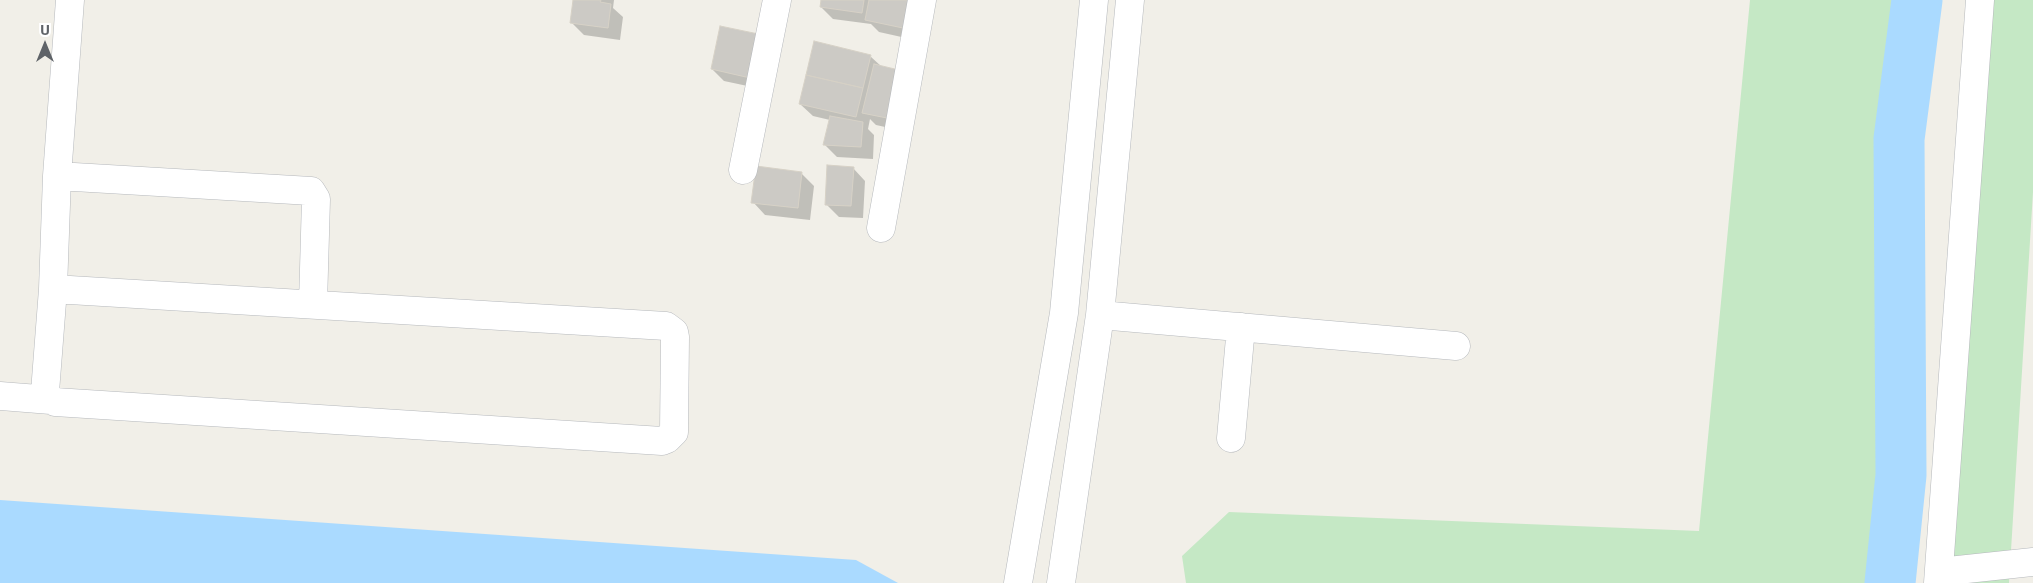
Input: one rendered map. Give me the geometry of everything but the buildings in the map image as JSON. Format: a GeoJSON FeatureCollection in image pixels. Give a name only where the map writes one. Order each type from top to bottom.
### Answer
{"type":"FeatureCollection","features":[{"type":"Feature","properties":{"kind":"street"},"geometry":{"type":"LineString","coordinates":[[51,400],[45,392],[57,176],[70,0]]}},
{"type":"Feature","properties":{"kind":"street"},"geometry":{"type":"LineString","coordinates":[[743,170],[777,0]]}},
{"type":"Feature","properties":{"kind":"street"},"geometry":{"type":"LineString","coordinates":[[881,228],[922,0]]}},
{"type":"Feature","properties":{"kind":"street"},"geometry":{"type":"LineString","coordinates":[[1018,583],[1064,314],[1094,0]]}},
{"type":"Feature","properties":{"kind":"street"},"geometry":{"type":"LineString","coordinates":[[1061,583],[1100,315],[1130,0]]}},
{"type":"Feature","properties":{"kind":"street"},"geometry":{"type":"LineString","coordinates":[[1938,578],[1980,0]]}},
{"type":"Feature","properties":{"kind":"street"},"geometry":{"type":"LineString","coordinates":[[57,176],[311,191],[316,199],[313,304]]}},
{"type":"Feature","properties":{"kind":"street"},"geometry":{"type":"LineString","coordinates":[[0,396],[51,400],[55,402],[662,441],[667,440],[674,432],[675,337],[674,332],[666,326],[52,289]]}},
{"type":"Feature","properties":{"kind":"street"},"geometry":{"type":"LineString","coordinates":[[1100,315],[1456,346]]}},
{"type":"Feature","properties":{"kind":"street"},"geometry":{"type":"LineString","coordinates":[[1231,438],[1241,327]]}},
{"type":"Feature","properties":{"kind":"street"},"geometry":{"type":"LineString","coordinates":[[1938,578],[2033,562]]}},
{"type":"Feature","properties":{"kind":"street"},"geometry":{"type":"LineString","coordinates":[[1938,578],[1996,583]]}},
{"type":"Feature","properties":{"kind":"green space"},"geometry":{"type":"Polygon","coordinates":[[[1750,0],[1917,0],[1899,149],[1901,475],[1890,583],[1186,583],[1182,556],[1229,512],[1699,531],[1750,0]]]}},
{"type":"Feature","properties":{"kind":"green space"},"geometry":{"type":"Polygon","coordinates":[[[1980,0],[2033,0],[2033,192],[2009,583],[1936,583],[1980,0]]]}},
{"type":"Feature","properties":{"kind":"water"},"geometry":{"type":"Polygon","coordinates":[[[0,500],[856,560],[898,583],[0,583],[0,500]]]}},
{"type":"Feature","properties":{"kind":"waterway"},"geometry":{"type":"LineString","coordinates":[[1890,583],[1901,475],[1899,139],[1917,0]]}}]}
